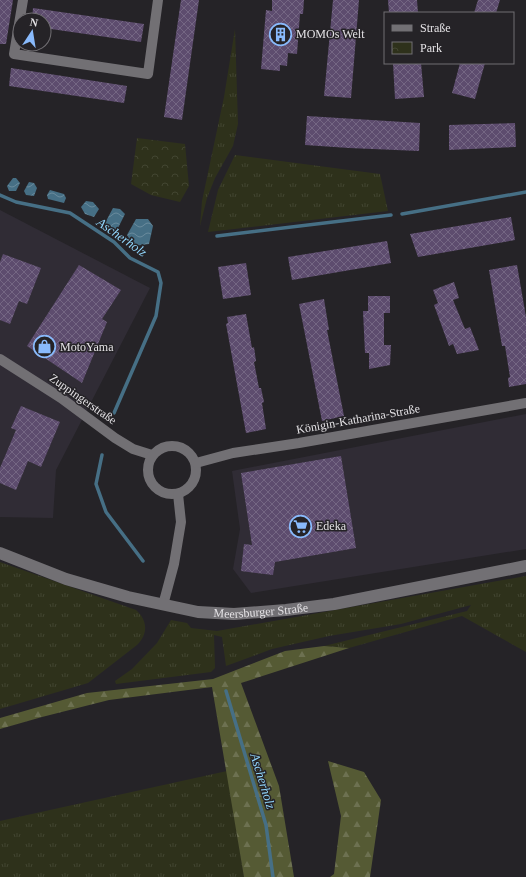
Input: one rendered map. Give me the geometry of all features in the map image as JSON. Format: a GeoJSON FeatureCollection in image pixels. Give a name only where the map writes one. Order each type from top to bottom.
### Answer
{"type":"FeatureCollection","features":[{"type":"Feature","properties":{"kind":"street"},"geometry":{"type":"LineString","coordinates":[[23,0],[14,54],[148,74],[158,0]]}},
{"type":"Feature","properties":{"kind":"street","name":"Zuppingerstraße"},"geometry":{"type":"LineString","coordinates":[[0,360],[61,398],[115,438],[133,449],[152,455]]}},
{"type":"Feature","properties":{"kind":"street","name":"Königin-Katharina-Straße"},"geometry":{"type":"LineString","coordinates":[[196,463],[233,453],[299,443],[526,403]]}},
{"type":"Feature","properties":{"kind":"street"},"geometry":{"type":"LineString","coordinates":[[174,445],[182,447],[188,451],[196,463],[197,472],[191,486],[178,494],[170,494],[156,488],[148,475],[148,468],[152,455],[159,449],[167,446],[174,445]]}},
{"type":"Feature","properties":{"kind":"street"},"geometry":{"type":"LineString","coordinates":[[163,605],[174,564],[181,522],[178,494]]}},
{"type":"Feature","properties":{"kind":"street","name":"Meersburger Straße"},"geometry":{"type":"LineString","coordinates":[[0,554],[94,588],[198,612],[234,614],[334,604],[526,566]]}},
{"type":"Feature","properties":{"kind":"shaded area"},"geometry":{"type":"Polygon","coordinates":[[[0,210],[150,288],[56,470],[53,518],[0,517],[0,210]]]}},
{"type":"Feature","properties":{"kind":"shaded area"},"geometry":{"type":"Polygon","coordinates":[[[526,414],[526,549],[251,593],[233,569],[240,529],[232,471],[526,414]]]}},
{"type":"Feature","properties":{"kind":"green space"},"geometry":{"type":"Polygon","coordinates":[[[235,29],[238,124],[233,146],[215,178],[207,198],[200,226],[202,201],[224,97],[235,29]]]}},
{"type":"Feature","properties":{"kind":"green space"},"geometry":{"type":"Polygon","coordinates":[[[137,138],[185,144],[189,186],[180,202],[151,195],[131,184],[137,138]]]}},
{"type":"Feature","properties":{"kind":"green space"},"geometry":{"type":"Polygon","coordinates":[[[235,155],[380,174],[388,211],[208,232],[218,190],[235,155]]]}},
{"type":"Feature","properties":{"kind":"green space"},"geometry":{"type":"Polygon","coordinates":[[[0,562],[136,610],[143,619],[145,628],[141,641],[88,683],[0,709],[0,562]]]}},
{"type":"Feature","properties":{"kind":"green space"},"geometry":{"type":"Polygon","coordinates":[[[526,576],[526,652],[462,616],[349,648],[324,646],[467,611],[471,605],[401,624],[329,636],[272,649],[226,666],[222,637],[214,635],[215,668],[211,672],[116,684],[115,681],[132,669],[157,643],[171,620],[187,623],[191,628],[217,631],[526,576]]]}},
{"type":"Feature","properties":{"kind":"green space"},"geometry":{"type":"Polygon","coordinates":[[[324,646],[349,648],[241,683],[279,786],[294,877],[244,877],[212,687],[109,700],[0,729],[0,718],[87,693],[213,679],[285,651],[324,646]]]}},
{"type":"Feature","properties":{"kind":"green space"},"geometry":{"type":"Polygon","coordinates":[[[328,761],[364,772],[381,800],[370,877],[330,877],[334,874],[341,816],[328,761]]]}},
{"type":"Feature","properties":{"kind":"green space"},"geometry":{"type":"Polygon","coordinates":[[[227,771],[244,877],[0,877],[0,821],[227,771]]]}},
{"type":"Feature","properties":{"kind":"water"},"geometry":{"type":"Polygon","coordinates":[[[13,178],[16,178],[20,183],[16,191],[9,191],[7,186],[13,178]]]}},
{"type":"Feature","properties":{"kind":"water"},"geometry":{"type":"Polygon","coordinates":[[[29,182],[34,183],[37,188],[34,196],[26,195],[24,191],[29,182]]]}},
{"type":"Feature","properties":{"kind":"water"},"geometry":{"type":"Polygon","coordinates":[[[50,190],[64,194],[66,198],[64,203],[48,199],[47,195],[50,190]]]}},
{"type":"Feature","properties":{"kind":"water"},"geometry":{"type":"Polygon","coordinates":[[[86,201],[93,202],[99,209],[94,217],[85,214],[81,207],[86,201]]]}},
{"type":"Feature","properties":{"kind":"water"},"geometry":{"type":"Polygon","coordinates":[[[113,208],[120,209],[125,214],[117,230],[107,228],[105,223],[113,208]]]}},
{"type":"Feature","properties":{"kind":"water"},"geometry":{"type":"Polygon","coordinates":[[[136,219],[148,219],[153,226],[149,244],[134,246],[127,235],[136,219]]]}},
{"type":"Feature","properties":{"kind":"building"},"geometry":{"type":"Polygon","coordinates":[[[0,0],[13,0],[6,44],[0,44],[0,0]]]}},
{"type":"Feature","properties":{"kind":"building"},"geometry":{"type":"Polygon","coordinates":[[[181,0],[199,0],[182,120],[164,117],[181,0]]]}},
{"type":"Feature","properties":{"kind":"building","name":"MOMOs Welt"},"geometry":{"type":"Polygon","coordinates":[[[272,0],[304,0],[303,14],[300,14],[297,54],[288,53],[287,66],[280,65],[280,71],[261,69],[266,10],[272,11],[272,0]]]}},
{"type":"Feature","properties":{"kind":"building"},"geometry":{"type":"Polygon","coordinates":[[[333,0],[359,0],[351,98],[324,96],[333,0]]]}},
{"type":"Feature","properties":{"kind":"building"},"geometry":{"type":"Polygon","coordinates":[[[388,0],[417,0],[418,12],[389,12],[388,0]]]}},
{"type":"Feature","properties":{"kind":"building"},"geometry":{"type":"Polygon","coordinates":[[[478,0],[500,0],[496,12],[474,12],[478,0]]]}},
{"type":"Feature","properties":{"kind":"building"},"geometry":{"type":"Polygon","coordinates":[[[33,8],[144,24],[141,42],[52,29],[52,12],[33,12],[33,8]]]}},
{"type":"Feature","properties":{"kind":"building"},"geometry":{"type":"Polygon","coordinates":[[[393,64],[421,64],[424,97],[395,99],[393,64]]]}},
{"type":"Feature","properties":{"kind":"building"},"geometry":{"type":"Polygon","coordinates":[[[460,64],[485,64],[475,99],[452,93],[460,64]]]}},
{"type":"Feature","properties":{"kind":"building"},"geometry":{"type":"Polygon","coordinates":[[[11,68],[127,86],[124,103],[9,86],[11,68]]]}},
{"type":"Feature","properties":{"kind":"building"},"geometry":{"type":"Polygon","coordinates":[[[307,116],[420,123],[419,151],[305,145],[307,116]]]}},
{"type":"Feature","properties":{"kind":"building"},"geometry":{"type":"Polygon","coordinates":[[[515,123],[516,147],[449,150],[449,125],[515,123]]]}},
{"type":"Feature","properties":{"kind":"building"},"geometry":{"type":"Polygon","coordinates":[[[511,217],[515,240],[418,257],[410,234],[511,217]]]}},
{"type":"Feature","properties":{"kind":"building"},"geometry":{"type":"Polygon","coordinates":[[[387,241],[391,263],[292,280],[288,257],[387,241]]]}},
{"type":"Feature","properties":{"kind":"building"},"geometry":{"type":"Polygon","coordinates":[[[3,254],[41,268],[27,304],[19,301],[10,324],[0,320],[0,262],[3,254]]]}},
{"type":"Feature","properties":{"kind":"building"},"geometry":{"type":"Polygon","coordinates":[[[246,263],[251,295],[223,299],[218,267],[246,263]]]}},
{"type":"Feature","properties":{"kind":"building"},"geometry":{"type":"Polygon","coordinates":[[[79,265],[121,290],[102,319],[107,322],[82,383],[27,346],[79,265]]]}},
{"type":"Feature","properties":{"kind":"building"},"geometry":{"type":"Polygon","coordinates":[[[517,265],[526,317],[526,384],[509,387],[508,378],[510,377],[505,346],[502,346],[489,270],[517,265]]]}},
{"type":"Feature","properties":{"kind":"building"},"geometry":{"type":"Polygon","coordinates":[[[454,282],[459,298],[453,300],[465,329],[470,327],[479,350],[457,354],[453,344],[449,346],[434,305],[438,303],[433,290],[454,282]]]}},
{"type":"Feature","properties":{"kind":"building"},"geometry":{"type":"Polygon","coordinates":[[[368,296],[390,296],[390,313],[384,313],[384,345],[391,345],[390,365],[369,369],[369,353],[365,353],[363,311],[368,311],[368,296]]]}},
{"type":"Feature","properties":{"kind":"building"},"geometry":{"type":"Polygon","coordinates":[[[324,299],[329,330],[327,330],[344,416],[322,421],[299,304],[324,299]]]}},
{"type":"Feature","properties":{"kind":"building"},"geometry":{"type":"Polygon","coordinates":[[[246,314],[252,348],[254,347],[256,361],[254,362],[259,388],[261,388],[264,402],[262,403],[266,429],[246,433],[226,324],[228,323],[227,317],[246,314]]]}},
{"type":"Feature","properties":{"kind":"building"},"geometry":{"type":"Polygon","coordinates":[[[21,406],[60,422],[41,467],[28,461],[16,490],[0,483],[0,468],[16,430],[11,428],[21,406]]]}},
{"type":"Feature","properties":{"kind":"building","name":"Edeka"},"geometry":{"type":"Polygon","coordinates":[[[341,456],[356,548],[275,562],[273,575],[241,571],[244,544],[252,545],[241,473],[341,456]]]}},
{"type":"Feature","properties":{"kind":"waterway"},"geometry":{"type":"LineString","coordinates":[[402,214],[526,192]]}},
{"type":"Feature","properties":{"kind":"waterway","name":"Ascherholz"},"geometry":{"type":"LineString","coordinates":[[0,195],[16,202],[70,213],[114,242],[130,258],[158,272],[161,283],[156,316],[114,413]]}},
{"type":"Feature","properties":{"kind":"waterway"},"geometry":{"type":"LineString","coordinates":[[217,236],[391,215]]}},
{"type":"Feature","properties":{"kind":"waterway","name":"Ascherholz"},"geometry":{"type":"LineString","coordinates":[[102,455],[96,484],[106,512],[143,561]]}},
{"type":"Feature","properties":{"kind":"waterway","name":"Ascherholz"},"geometry":{"type":"LineString","coordinates":[[226,691],[266,825],[273,877]]}},
{"type":"Feature","properties":{"kind":"place","name":"MOMOs Welt"},"geometry":{"type":"Point","coordinates":[281,34]}},
{"type":"Feature","properties":{"kind":"place","name":"MotoYama"},"geometry":{"type":"Point","coordinates":[45,347]}},
{"type":"Feature","properties":{"kind":"place","name":"Edeka"},"geometry":{"type":"Point","coordinates":[301,526]}}]}
